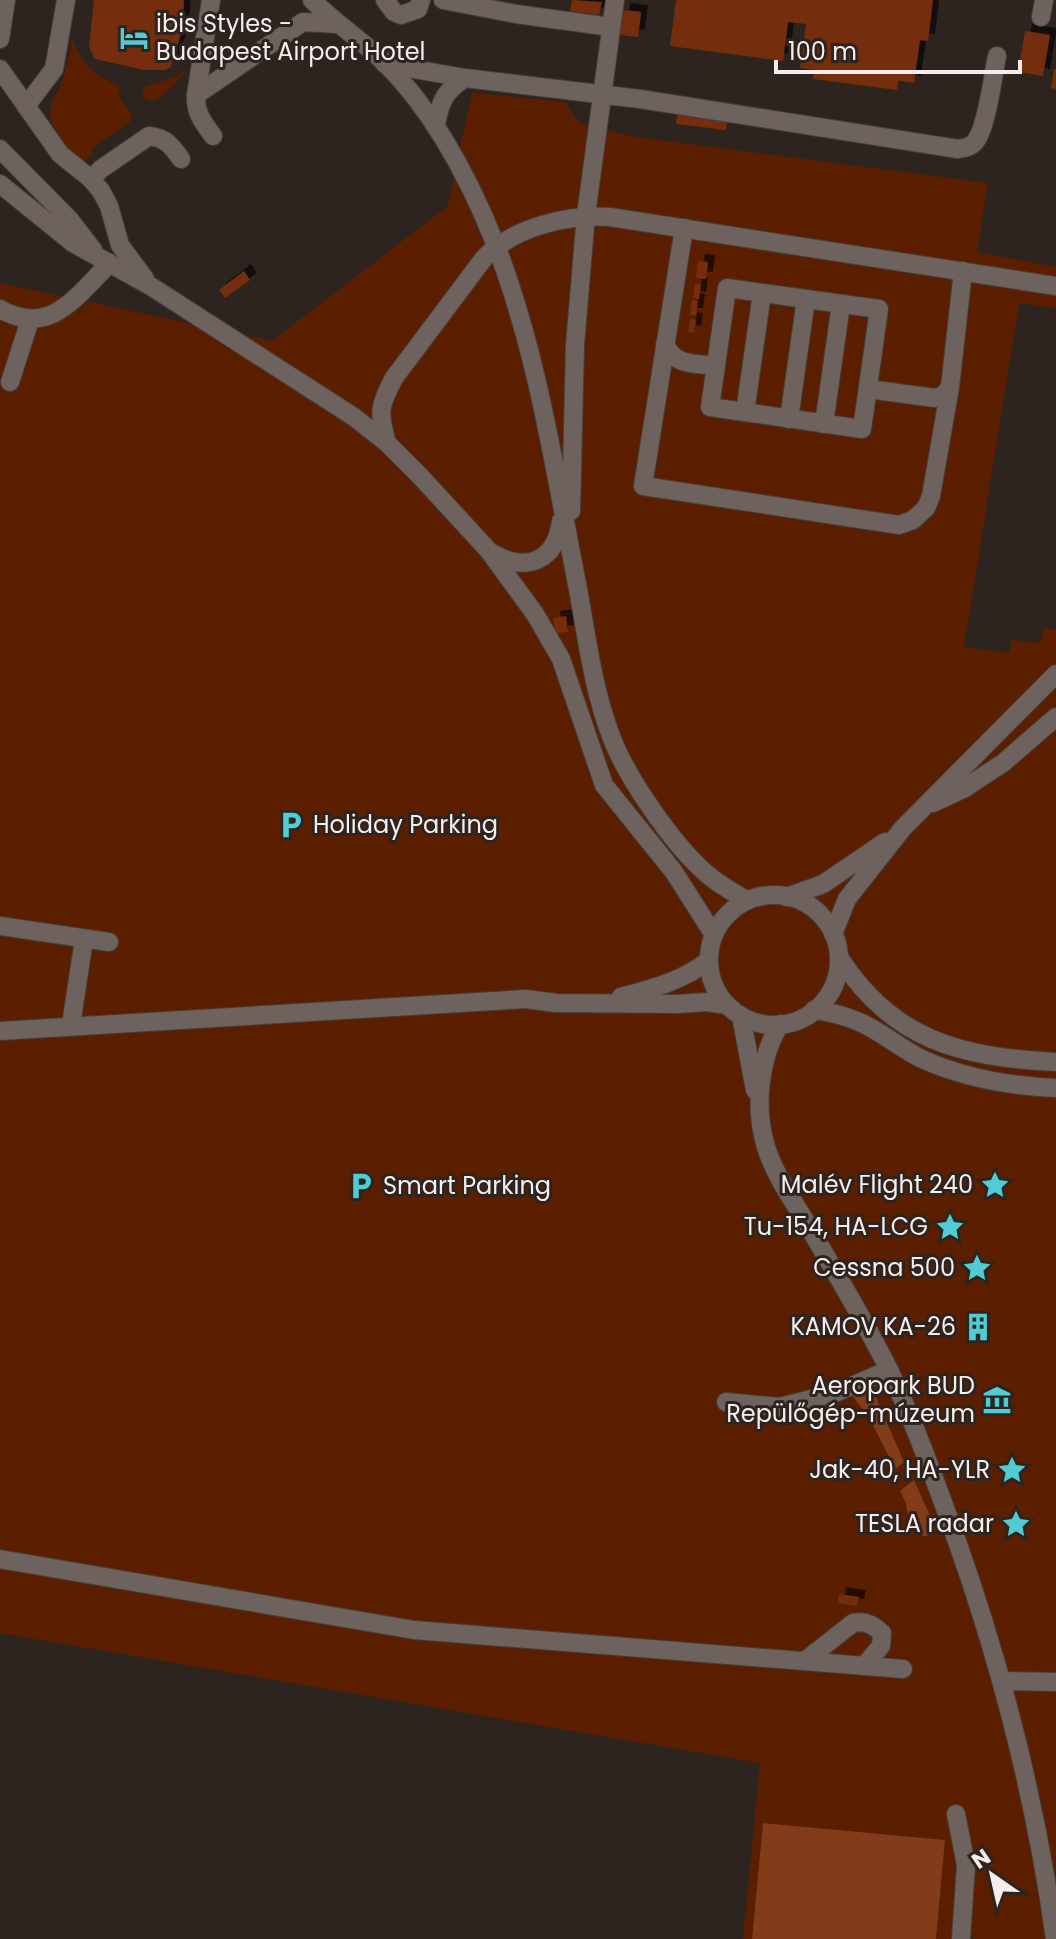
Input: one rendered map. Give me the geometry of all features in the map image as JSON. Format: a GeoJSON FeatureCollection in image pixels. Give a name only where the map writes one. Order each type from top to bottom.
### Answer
{"type":"FeatureCollection","features":[{"type":"Feature","properties":{"kind":"street"},"geometry":{"type":"LineString","coordinates":[[0,39],[6,0]]}},
{"type":"Feature","properties":{"kind":"street"},"geometry":{"type":"LineString","coordinates":[[26,106],[54,69],[66,0]]}},
{"type":"Feature","properties":{"kind":"street"},"geometry":{"type":"LineString","coordinates":[[211,0],[195,106],[213,136]]}},
{"type":"Feature","properties":{"kind":"street"},"geometry":{"type":"LineString","coordinates":[[312,0],[385,64],[436,125],[457,162],[496,246],[531,360],[599,700],[617,750],[647,800],[692,859],[707,874],[747,901]]}},
{"type":"Feature","properties":{"kind":"street"},"geometry":{"type":"LineString","coordinates":[[385,0],[394,12],[401,15],[420,4]]}},
{"type":"Feature","properties":{"kind":"street"},"geometry":{"type":"LineString","coordinates":[[570,549],[575,345],[586,215],[615,0]]}},
{"type":"Feature","properties":{"kind":"street"},"geometry":{"type":"LineString","coordinates":[[452,1],[534,8],[611,27]]}},
{"type":"Feature","properties":{"kind":"street"},"geometry":{"type":"LineString","coordinates":[[196,95],[303,22],[337,24]]}},
{"type":"Feature","properties":{"kind":"street"},"geometry":{"type":"LineString","coordinates":[[385,64],[465,78],[604,94],[966,148],[977,139],[997,56]]}},
{"type":"Feature","properties":{"kind":"street"},"geometry":{"type":"LineString","coordinates":[[0,69],[60,154],[91,179],[109,206],[120,245],[152,287]]}},
{"type":"Feature","properties":{"kind":"street"},"geometry":{"type":"LineString","coordinates":[[436,125],[442,97],[465,78]]}},
{"type":"Feature","properties":{"kind":"street"},"geometry":{"type":"LineString","coordinates":[[91,179],[149,136],[169,142],[181,159]]}},
{"type":"Feature","properties":{"kind":"street"},"geometry":{"type":"LineString","coordinates":[[0,149],[104,259]]}},
{"type":"Feature","properties":{"kind":"street"},"geometry":{"type":"LineString","coordinates":[[0,184],[73,243],[152,287],[274,364],[354,417],[387,443],[489,551],[535,614],[561,659],[604,785],[674,872],[714,935]]}},
{"type":"Feature","properties":{"kind":"street"},"geometry":{"type":"LineString","coordinates":[[387,443],[379,416],[394,378],[496,246],[537,228],[586,215],[1056,286]]}},
{"type":"Feature","properties":{"kind":"street"},"geometry":{"type":"LineString","coordinates":[[684,228],[643,486],[899,525],[913,520],[926,508],[936,474],[950,387],[963,271]]}},
{"type":"Feature","properties":{"kind":"street"},"geometry":{"type":"LineString","coordinates":[[0,309],[30,320],[52,316],[65,308],[104,259]]}},
{"type":"Feature","properties":{"kind":"street"},"geometry":{"type":"LineString","coordinates":[[727,288],[762,293],[879,309],[862,429],[710,407],[727,288]]}},
{"type":"Feature","properties":{"kind":"street"},"geometry":{"type":"LineString","coordinates":[[745,412],[762,293]]}},
{"type":"Feature","properties":{"kind":"street"},"geometry":{"type":"LineString","coordinates":[[789,419],[806,299]]}},
{"type":"Feature","properties":{"kind":"street"},"geometry":{"type":"LineString","coordinates":[[824,424],[841,304]]}},
{"type":"Feature","properties":{"kind":"street"},"geometry":{"type":"LineString","coordinates":[[10,382],[30,320]]}},
{"type":"Feature","properties":{"kind":"street"},"geometry":{"type":"LineString","coordinates":[[665,344],[669,356],[677,360],[716,361]]}},
{"type":"Feature","properties":{"kind":"street"},"geometry":{"type":"LineString","coordinates":[[869,384],[950,387]]}},
{"type":"Feature","properties":{"kind":"street"},"geometry":{"type":"LineString","coordinates":[[489,551],[507,561],[523,564],[539,559],[550,551],[559,535],[563,510]]}},
{"type":"Feature","properties":{"kind":"street"},"geometry":{"type":"LineString","coordinates":[[833,934],[847,899],[903,828],[1056,674]]}},
{"type":"Feature","properties":{"kind":"street"},"geometry":{"type":"LineString","coordinates":[[917,812],[965,788],[1003,763],[1056,717]]}},
{"type":"Feature","properties":{"kind":"street"},"geometry":{"type":"LineString","coordinates":[[787,897],[823,884],[903,828]]}},
{"type":"Feature","properties":{"kind":"street"},"geometry":{"type":"LineString","coordinates":[[761,1108],[734,1010],[714,984],[709,960],[714,935],[724,918],[747,901],[767,896],[787,897],[810,906],[827,923],[839,957],[854,981],[879,1007],[924,1037],[955,1049],[1004,1059],[1056,1062]]}},
{"type":"Feature","properties":{"kind":"street"},"geometry":{"type":"LineString","coordinates":[[0,926],[109,942]]}},
{"type":"Feature","properties":{"kind":"street"},"geometry":{"type":"LineString","coordinates":[[71,1025],[84,939]]}},
{"type":"Feature","properties":{"kind":"street"},"geometry":{"type":"LineString","coordinates":[[0,1031],[526,999],[556,1003],[707,1002],[734,1010],[760,1023],[780,1024],[798,1020],[814,1010],[833,987],[839,957]]}},
{"type":"Feature","properties":{"kind":"street"},"geometry":{"type":"LineString","coordinates":[[603,1002],[672,982],[709,960]]}},
{"type":"Feature","properties":{"kind":"street"},"geometry":{"type":"LineString","coordinates":[[814,1010],[860,1022],[921,1058],[953,1070],[1013,1086],[1056,1088]]}},
{"type":"Feature","properties":{"kind":"street"},"geometry":{"type":"LineString","coordinates":[[780,1024],[770,1040],[764,1060],[761,1108],[764,1143],[889,1370],[921,1443],[973,1583],[1002,1681],[1039,1844],[1055,1939]]}},
{"type":"Feature","properties":{"kind":"street"},"geometry":{"type":"LineString","coordinates":[[726,1402],[780,1407],[835,1393],[889,1370]]}},
{"type":"Feature","properties":{"kind":"street"},"geometry":{"type":"LineString","coordinates":[[0,1559],[414,1630],[903,1669]]}},
{"type":"Feature","properties":{"kind":"street"},"geometry":{"type":"LineString","coordinates":[[806,1660],[853,1623],[860,1622],[876,1627],[882,1633],[881,1646],[864,1666]]}},
{"type":"Feature","properties":{"kind":"street"},"geometry":{"type":"LineString","coordinates":[[1002,1681],[1056,1682]]}},
{"type":"Feature","properties":{"kind":"street"},"geometry":{"type":"LineString","coordinates":[[956,1814],[966,1865],[961,1939]]}},
{"type":"Feature","properties":{"kind":"shaded area"},"geometry":{"type":"Polygon","coordinates":[[[73,39],[90,68],[119,86],[119,97],[132,115],[130,122],[93,147],[91,157],[82,161],[65,146],[50,119],[52,101],[62,84],[73,39]]]}},
{"type":"Feature","properties":{"kind":"shaded area"},"geometry":{"type":"Polygon","coordinates":[[[184,71],[160,98],[152,101],[142,94],[145,87],[176,77],[184,71]]]}},
{"type":"Feature","properties":{"kind":"shaded area"},"geometry":{"type":"Polygon","coordinates":[[[472,93],[565,102],[579,123],[635,137],[988,183],[977,252],[1056,267],[1056,308],[1019,303],[964,647],[1009,653],[1012,640],[1041,643],[1044,627],[1056,630],[1056,1939],[973,1939],[973,1936],[972,1939],[936,1939],[945,1840],[763,1823],[752,1939],[743,1939],[760,1763],[0,1633],[0,283],[272,341],[448,206],[472,93]]]}},
{"type":"Feature","properties":{"kind":"shaded area"},"geometry":{"type":"Polygon","coordinates":[[[871,1386],[904,1462],[895,1469],[870,1419],[848,1390],[871,1386]]]}},
{"type":"Feature","properties":{"kind":"shaded area"},"geometry":{"type":"Polygon","coordinates":[[[914,1480],[936,1529],[925,1537],[909,1522],[906,1503],[900,1491],[914,1480]]]}},
{"type":"Feature","properties":{"kind":"shaded area"},"geometry":{"type":"Polygon","coordinates":[[[763,1823],[945,1840],[936,1939],[752,1939],[763,1823]]]}},
{"type":"Feature","properties":{"kind":"building","name":"ibis Styles - Budapest Airport Hotel"},"geometry":{"type":"Polygon","coordinates":[[[94,0],[184,0],[182,30],[171,67],[144,70],[95,59],[89,47],[94,0]]]}},
{"type":"Feature","properties":{"kind":"building"},"geometry":{"type":"Polygon","coordinates":[[[572,0],[602,2],[599,15],[570,11],[572,0]]]}},
{"type":"Feature","properties":{"kind":"building"},"geometry":{"type":"Polygon","coordinates":[[[676,0],[933,0],[928,41],[920,40],[914,83],[898,81],[897,90],[813,79],[815,70],[800,68],[806,24],[788,22],[783,61],[670,46],[676,0]]]}},
{"type":"Feature","properties":{"kind":"building"},"geometry":{"type":"Polygon","coordinates":[[[623,10],[641,12],[638,37],[620,35],[623,10]]]}},
{"type":"Feature","properties":{"kind":"building"},"geometry":{"type":"Polygon","coordinates":[[[1025,31],[1050,35],[1043,76],[1018,72],[1025,31]]]}},
{"type":"Feature","properties":{"kind":"building"},"geometry":{"type":"Polygon","coordinates":[[[1056,69],[1056,89],[1051,88],[1056,69]]]}},
{"type":"Feature","properties":{"kind":"building"},"geometry":{"type":"Polygon","coordinates":[[[678,108],[728,115],[726,130],[676,124],[678,108]]]}},
{"type":"Feature","properties":{"kind":"building"},"geometry":{"type":"Polygon","coordinates":[[[698,261],[708,262],[706,279],[696,278],[698,261]]]}},
{"type":"Feature","properties":{"kind":"building"},"geometry":{"type":"Polygon","coordinates":[[[244,271],[250,280],[225,298],[219,290],[244,271]]]}},
{"type":"Feature","properties":{"kind":"building"},"geometry":{"type":"Polygon","coordinates":[[[695,284],[701,284],[699,299],[693,298],[695,284]]]}},
{"type":"Feature","properties":{"kind":"building"},"geometry":{"type":"Polygon","coordinates":[[[692,300],[698,301],[696,315],[690,315],[692,300]]]}},
{"type":"Feature","properties":{"kind":"building"},"geometry":{"type":"Polygon","coordinates":[[[690,319],[696,320],[694,333],[688,332],[690,319]]]}},
{"type":"Feature","properties":{"kind":"building"},"geometry":{"type":"Polygon","coordinates":[[[566,616],[568,632],[555,633],[553,618],[566,616]]]}},
{"type":"Feature","properties":{"kind":"building"},"geometry":{"type":"Polygon","coordinates":[[[982,1320],[979,1326],[982,1327],[970,1333],[967,1329],[974,1322],[982,1320]]]}},
{"type":"Feature","properties":{"kind":"building"},"geometry":{"type":"Polygon","coordinates":[[[839,1594],[859,1597],[857,1606],[838,1603],[839,1594]]]}},
{"type":"Feature","properties":{"kind":"place","name":"ibis Styles - Budapest Airport Hotel"},"geometry":{"type":"Point","coordinates":[134,38]}},
{"type":"Feature","properties":{"kind":"place","name":"Holiday Parking"},"geometry":{"type":"Point","coordinates":[291,825]}},
{"type":"Feature","properties":{"kind":"place","name":"Malév Flight 240"},"geometry":{"type":"Point","coordinates":[995,1185]}},
{"type":"Feature","properties":{"kind":"place","name":"Smart Parking"},"geometry":{"type":"Point","coordinates":[361,1186]}},
{"type":"Feature","properties":{"kind":"place","name":"Tu-154, HA-LCG"},"geometry":{"type":"Point","coordinates":[950,1227]}},
{"type":"Feature","properties":{"kind":"place","name":"Cessna 500"},"geometry":{"type":"Point","coordinates":[977,1268]}},
{"type":"Feature","properties":{"kind":"place","name":"KAMOV KA-26"},"geometry":{"type":"Point","coordinates":[978,1327]}},
{"type":"Feature","properties":{"kind":"place","name":"Aeropark BUD Repülőgép-múzeum"},"geometry":{"type":"Point","coordinates":[997,1400]}},
{"type":"Feature","properties":{"kind":"place","name":"Jak-40, HA-YLR"},"geometry":{"type":"Point","coordinates":[1012,1470]}},
{"type":"Feature","properties":{"kind":"place","name":"TESLA radar"},"geometry":{"type":"Point","coordinates":[1016,1524]}}]}
